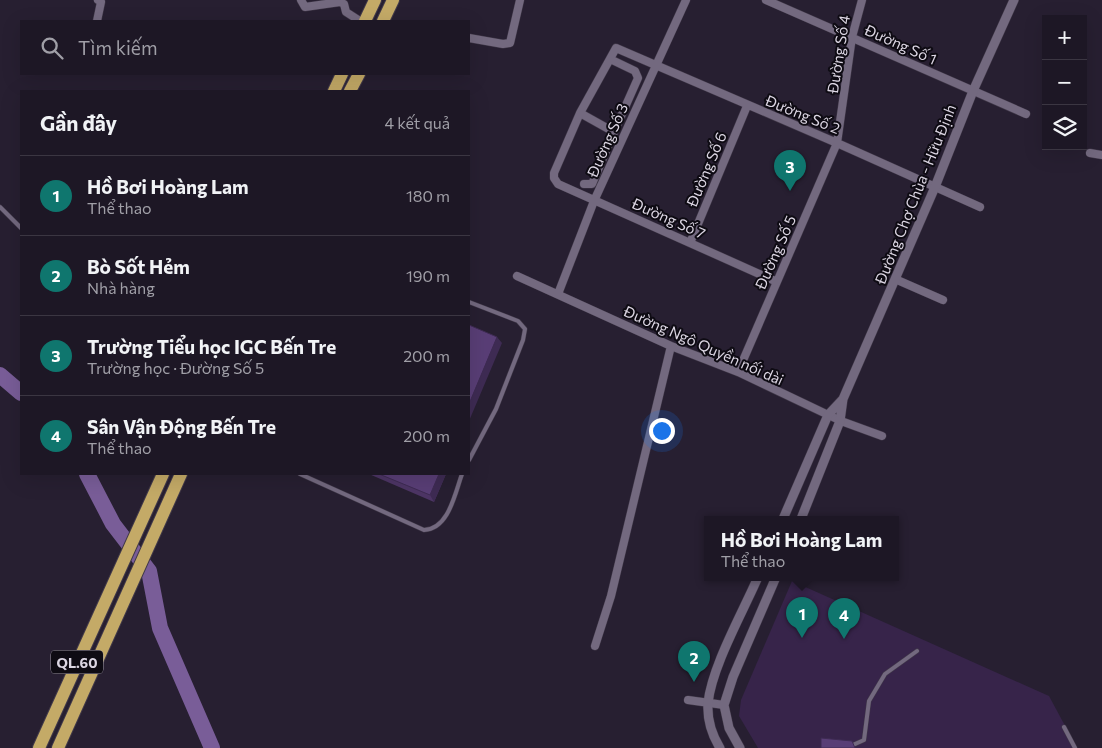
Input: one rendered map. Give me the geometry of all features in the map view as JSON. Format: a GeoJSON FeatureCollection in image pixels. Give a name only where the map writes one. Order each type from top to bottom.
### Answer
{"type":"FeatureCollection","features":[{"type":"Feature","properties":{"kind":"highway"},"geometry":{"type":"LineString","coordinates":[[365,20],[375,0]]}},
{"type":"Feature","properties":{"kind":"highway"},"geometry":{"type":"LineString","coordinates":[[384,20],[393,0]]}},
{"type":"Feature","properties":{"kind":"highway"},"geometry":{"type":"LineString","coordinates":[[334,90],[342,75]]}},
{"type":"Feature","properties":{"kind":"highway"},"geometry":{"type":"LineString","coordinates":[[351,90],[358,75]]}},
{"type":"Feature","properties":{"kind":"highway","name":"QL.60"},"geometry":{"type":"LineString","coordinates":[[39,748],[163,475]]}},
{"type":"Feature","properties":{"kind":"highway","name":"QL.60"},"geometry":{"type":"LineString","coordinates":[[58,748],[181,475]]}},
{"type":"Feature","properties":{"kind":"street"},"geometry":{"type":"LineString","coordinates":[[97,20],[101,5],[98,0]]}},
{"type":"Feature","properties":{"kind":"street"},"geometry":{"type":"LineString","coordinates":[[300,0],[305,7],[340,2],[344,4],[346,12],[358,20]]}},
{"type":"Feature","properties":{"kind":"street"},"geometry":{"type":"LineString","coordinates":[[470,38],[503,44],[510,43],[520,0]]}},
{"type":"Feature","properties":{"kind":"street","name":"Đường Số 3"},"geometry":{"type":"LineString","coordinates":[[558,294],[594,201],[686,0]]}},
{"type":"Feature","properties":{"kind":"street","name":"Đường Số 1"},"geometry":{"type":"LineString","coordinates":[[766,0],[1026,114]]}},
{"type":"Feature","properties":{"kind":"street","name":"Đường Số 4"},"geometry":{"type":"LineString","coordinates":[[837,143],[852,37],[862,0]]}},
{"type":"Feature","properties":{"kind":"street","name":"Đường Chợ Chùa - Hữu Định"},"geometry":{"type":"LineString","coordinates":[[843,399],[935,187],[973,91],[1014,0]]}},
{"type":"Feature","properties":{"kind":"street","name":"Đường Số 2"},"geometry":{"type":"LineString","coordinates":[[610,59],[616,48],[980,207]]}},
{"type":"Feature","properties":{"kind":"street"},"geometry":{"type":"LineString","coordinates":[[584,184],[592,184],[638,78],[635,71],[610,59],[580,114],[614,132]]}},
{"type":"Feature","properties":{"kind":"street","name":"Đường Số 6"},"geometry":{"type":"LineString","coordinates":[[690,243],[747,106]]}},
{"type":"Feature","properties":{"kind":"street","name":"Đường Số 7"},"geometry":{"type":"LineString","coordinates":[[580,114],[554,178],[558,184],[775,281]]}},
{"type":"Feature","properties":{"kind":"street","name":"Đường Số 5"},"geometry":{"type":"LineString","coordinates":[[738,372],[775,281],[837,143]]}},
{"type":"Feature","properties":{"kind":"street"},"geometry":{"type":"LineString","coordinates":[[1090,153],[1102,154]]}},
{"type":"Feature","properties":{"kind":"street","name":"Đường Ngô Quyền nối dài"},"geometry":{"type":"LineString","coordinates":[[517,276],[670,346],[738,372],[840,421],[882,436]]}},
{"type":"Feature","properties":{"kind":"street"},"geometry":{"type":"LineString","coordinates":[[896,279],[943,300]]}},
{"type":"Feature","properties":{"kind":"street"},"geometry":{"type":"LineString","coordinates":[[595,646],[611,596],[670,346]]}},
{"type":"Feature","properties":{"kind":"street"},"geometry":{"type":"LineString","coordinates":[[784,516],[828,415],[843,399]]}},
{"type":"Feature","properties":{"kind":"street"},"geometry":{"type":"LineString","coordinates":[[802,516],[840,421],[843,399]]}},
{"type":"Feature","properties":{"kind":"street"},"geometry":{"type":"LineString","coordinates":[[720,748],[714,738],[708,718],[708,703],[717,670],[756,581]]}},
{"type":"Feature","properties":{"kind":"street"},"geometry":{"type":"LineString","coordinates":[[740,748],[729,728],[724,705],[733,677],[774,581]]}},
{"type":"Feature","properties":{"kind":"street"},"geometry":{"type":"LineString","coordinates":[[688,700],[724,705]]}},
{"type":"Feature","properties":{"kind":"lane"},"geometry":{"type":"LineString","coordinates":[[0,207],[20,227]]}},
{"type":"Feature","properties":{"kind":"lane"},"geometry":{"type":"LineString","coordinates":[[470,302],[518,321],[525,329],[523,340],[496,409],[470,458]]}},
{"type":"Feature","properties":{"kind":"lane"},"geometry":{"type":"LineString","coordinates":[[302,475],[424,530],[438,526],[445,519],[462,475]]}},
{"type":"Feature","properties":{"kind":"lane"},"geometry":{"type":"LineString","coordinates":[[846,748],[864,740],[869,701],[885,674],[916,651]]}},
{"type":"Feature","properties":{"kind":"lane"},"geometry":{"type":"LineString","coordinates":[[1064,727],[1075,748]]}},
{"type":"Feature","properties":{"kind":"shaded area"},"geometry":{"type":"Polygon","coordinates":[[[792,581],[1049,696],[1077,748],[758,748],[739,716],[741,700],[792,581]]]}},
{"type":"Feature","properties":{"kind":"building"},"geometry":{"type":"Polygon","coordinates":[[[470,325],[497,337],[470,402],[470,325]]]}},
{"type":"Feature","properties":{"kind":"building"},"geometry":{"type":"Polygon","coordinates":[[[381,475],[439,475],[430,495],[381,475]]]}},
{"type":"Feature","properties":{"kind":"building"},"geometry":{"type":"Polygon","coordinates":[[[821,738],[852,741],[855,748],[821,748],[821,738]]]}},
{"type":"Feature","properties":{"kind":"waterway"},"geometry":{"type":"LineString","coordinates":[[0,375],[20,392]]}},
{"type":"Feature","properties":{"kind":"waterway"},"geometry":{"type":"LineString","coordinates":[[88,475],[113,524],[149,571],[160,628],[212,748]]}},
{"type":"Feature","properties":{"kind":"place","name":"Trường Tiểu học IGC Bến Tre"},"geometry":{"type":"Point","coordinates":[790,191]}},
{"type":"Feature","properties":{"kind":"place","name":"Hồ Bơi Hoàng Lam"},"geometry":{"type":"Point","coordinates":[802,638]}},
{"type":"Feature","properties":{"kind":"place","name":"Sân Vận Động Bến Tre"},"geometry":{"type":"Point","coordinates":[844,639]}},
{"type":"Feature","properties":{"kind":"place","name":"Bò Sốt Hẻm"},"geometry":{"type":"Point","coordinates":[694,682]}}]}
